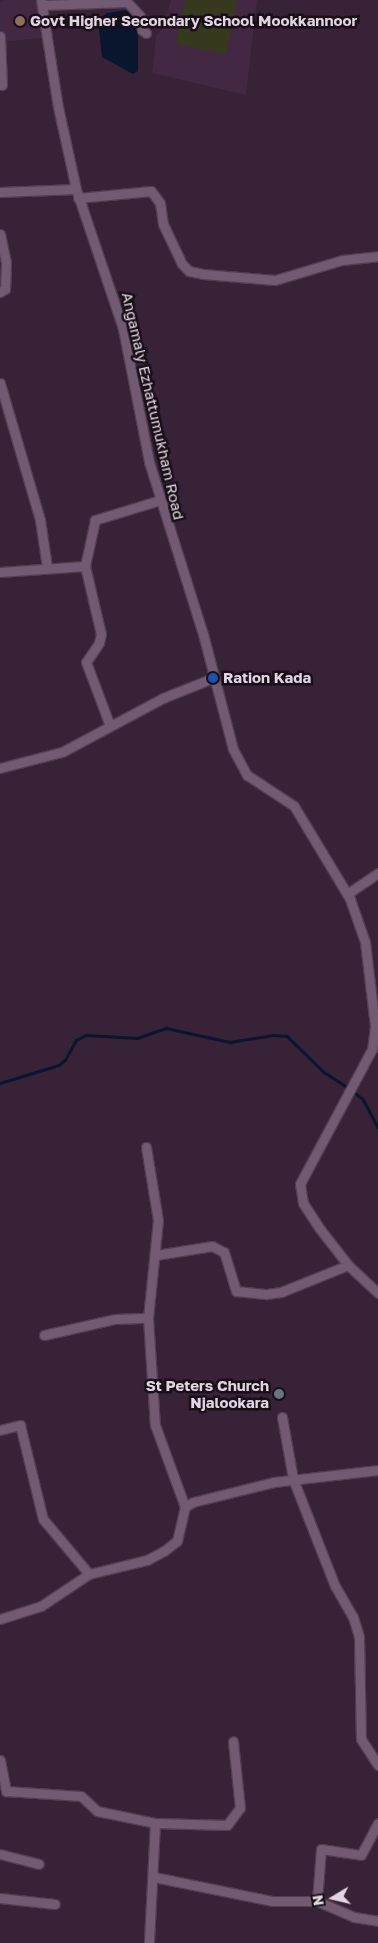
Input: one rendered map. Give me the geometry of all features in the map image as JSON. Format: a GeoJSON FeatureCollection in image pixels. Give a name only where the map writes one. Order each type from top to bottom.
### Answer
{"type":"FeatureCollection","features":[{"type":"Feature","properties":{"kind":"street"},"geometry":{"type":"LineString","coordinates":[[41,3],[127,2],[140,16],[142,30],[146,34]]}},
{"type":"Feature","properties":{"kind":"street","name":"Angamaly Ezhattumukham Road"},"geometry":{"type":"LineString","coordinates":[[41,3],[55,90],[77,193],[102,259],[123,328],[143,434],[160,500],[195,607],[213,678],[239,764],[261,787],[294,806],[348,894],[365,942],[375,1026],[375,1052],[360,1072],[300,1184],[304,1203],[348,1265],[378,1293]]}},
{"type":"Feature","properties":{"kind":"street"},"geometry":{"type":"LineString","coordinates":[[0,36],[2,85]]}},
{"type":"Feature","properties":{"kind":"street"},"geometry":{"type":"LineString","coordinates":[[0,192],[77,193],[151,191],[160,204],[163,224],[182,264],[189,271],[203,274],[275,280],[342,260],[378,256]]}},
{"type":"Feature","properties":{"kind":"street"},"geometry":{"type":"LineString","coordinates":[[0,234],[6,262],[5,289],[0,292]]}},
{"type":"Feature","properties":{"kind":"street"},"geometry":{"type":"LineString","coordinates":[[0,383],[40,520],[47,567]]}},
{"type":"Feature","properties":{"kind":"street"},"geometry":{"type":"LineString","coordinates":[[110,726],[86,662],[99,643],[101,634],[86,566],[94,520],[160,500]]}},
{"type":"Feature","properties":{"kind":"street"},"geometry":{"type":"LineString","coordinates":[[0,572],[47,567],[86,566]]}},
{"type":"Feature","properties":{"kind":"street"},"geometry":{"type":"LineString","coordinates":[[0,768],[62,752],[163,698],[213,678]]}},
{"type":"Feature","properties":{"kind":"street"},"geometry":{"type":"LineString","coordinates":[[348,894],[378,873]]}},
{"type":"Feature","properties":{"kind":"street"},"geometry":{"type":"LineString","coordinates":[[0,1619],[41,1606],[89,1574],[147,1560],[164,1552],[177,1541],[185,1507],[155,1425],[148,1318],[156,1255],[158,1220],[146,1147]]}},
{"type":"Feature","properties":{"kind":"street"},"geometry":{"type":"LineString","coordinates":[[156,1255],[212,1246],[224,1252],[236,1290],[267,1294],[289,1289],[348,1265]]}},
{"type":"Feature","properties":{"kind":"street"},"geometry":{"type":"LineString","coordinates":[[44,1335],[115,1319],[148,1318]]}},
{"type":"Feature","properties":{"kind":"street"},"geometry":{"type":"LineString","coordinates":[[282,1417],[293,1479],[359,1637],[362,1739],[378,1765]]}},
{"type":"Feature","properties":{"kind":"street"},"geometry":{"type":"LineString","coordinates":[[0,1430],[20,1425],[44,1519],[89,1574]]}},
{"type":"Feature","properties":{"kind":"street"},"geometry":{"type":"LineString","coordinates":[[185,1507],[193,1502],[293,1479],[378,1470]]}},
{"type":"Feature","properties":{"kind":"street"},"geometry":{"type":"LineString","coordinates":[[0,1760],[3,1794],[81,1796],[97,1811],[156,1823],[226,1825],[240,1808],[233,1741]]}},
{"type":"Feature","properties":{"kind":"street"},"geometry":{"type":"LineString","coordinates":[[149,1943],[156,1823]]}},
{"type":"Feature","properties":{"kind":"street"},"geometry":{"type":"LineString","coordinates":[[317,1901],[321,1850],[361,1855],[378,1823]]}},
{"type":"Feature","properties":{"kind":"street"},"geometry":{"type":"LineString","coordinates":[[0,1854],[38,1864]]}},
{"type":"Feature","properties":{"kind":"street"},"geometry":{"type":"LineString","coordinates":[[154,1877],[272,1901],[317,1901],[354,1917],[378,1921]]}},
{"type":"Feature","properties":{"kind":"street"},"geometry":{"type":"LineString","coordinates":[[0,1898],[55,1904]]}},
{"type":"Feature","properties":{"kind":"shaded area","name":"Govt Higher Secondary School Mookkannoor"},"geometry":{"type":"Polygon","coordinates":[[[5,0],[38,0],[41,38],[0,42],[0,3],[5,0]]]}},
{"type":"Feature","properties":{"kind":"shaded area"},"geometry":{"type":"Polygon","coordinates":[[[171,0],[257,0],[246,95],[152,73],[156,36],[163,27],[171,0]]]}},
{"type":"Feature","properties":{"kind":"green space"},"geometry":{"type":"Polygon","coordinates":[[[185,0],[237,0],[226,54],[176,44],[185,0]]]}},
{"type":"Feature","properties":{"kind":"water"},"geometry":{"type":"Polygon","coordinates":[[[128,10],[138,29],[138,71],[133,74],[102,57],[98,20],[107,13],[128,10]]]}},
{"type":"Feature","properties":{"kind":"waterway"},"geometry":{"type":"LineString","coordinates":[[0,1083],[59,1065],[65,1060],[76,1040],[86,1035],[137,1038],[166,1028],[230,1042],[273,1035],[287,1036],[324,1072],[349,1088]]}},
{"type":"Feature","properties":{"kind":"waterway"},"geometry":{"type":"LineString","coordinates":[[353,1091],[363,1099],[378,1127]]}},
{"type":"Feature","properties":{"kind":"place","name":"Govt Higher Secondary School Mookkannoor"},"geometry":{"type":"Point","coordinates":[20,21]}},
{"type":"Feature","properties":{"kind":"place","name":"Ration Kada"},"geometry":{"type":"Point","coordinates":[213,678]}},
{"type":"Feature","properties":{"kind":"place","name":"St Peters Church Njalookara"},"geometry":{"type":"Point","coordinates":[279,1394]}}]}
